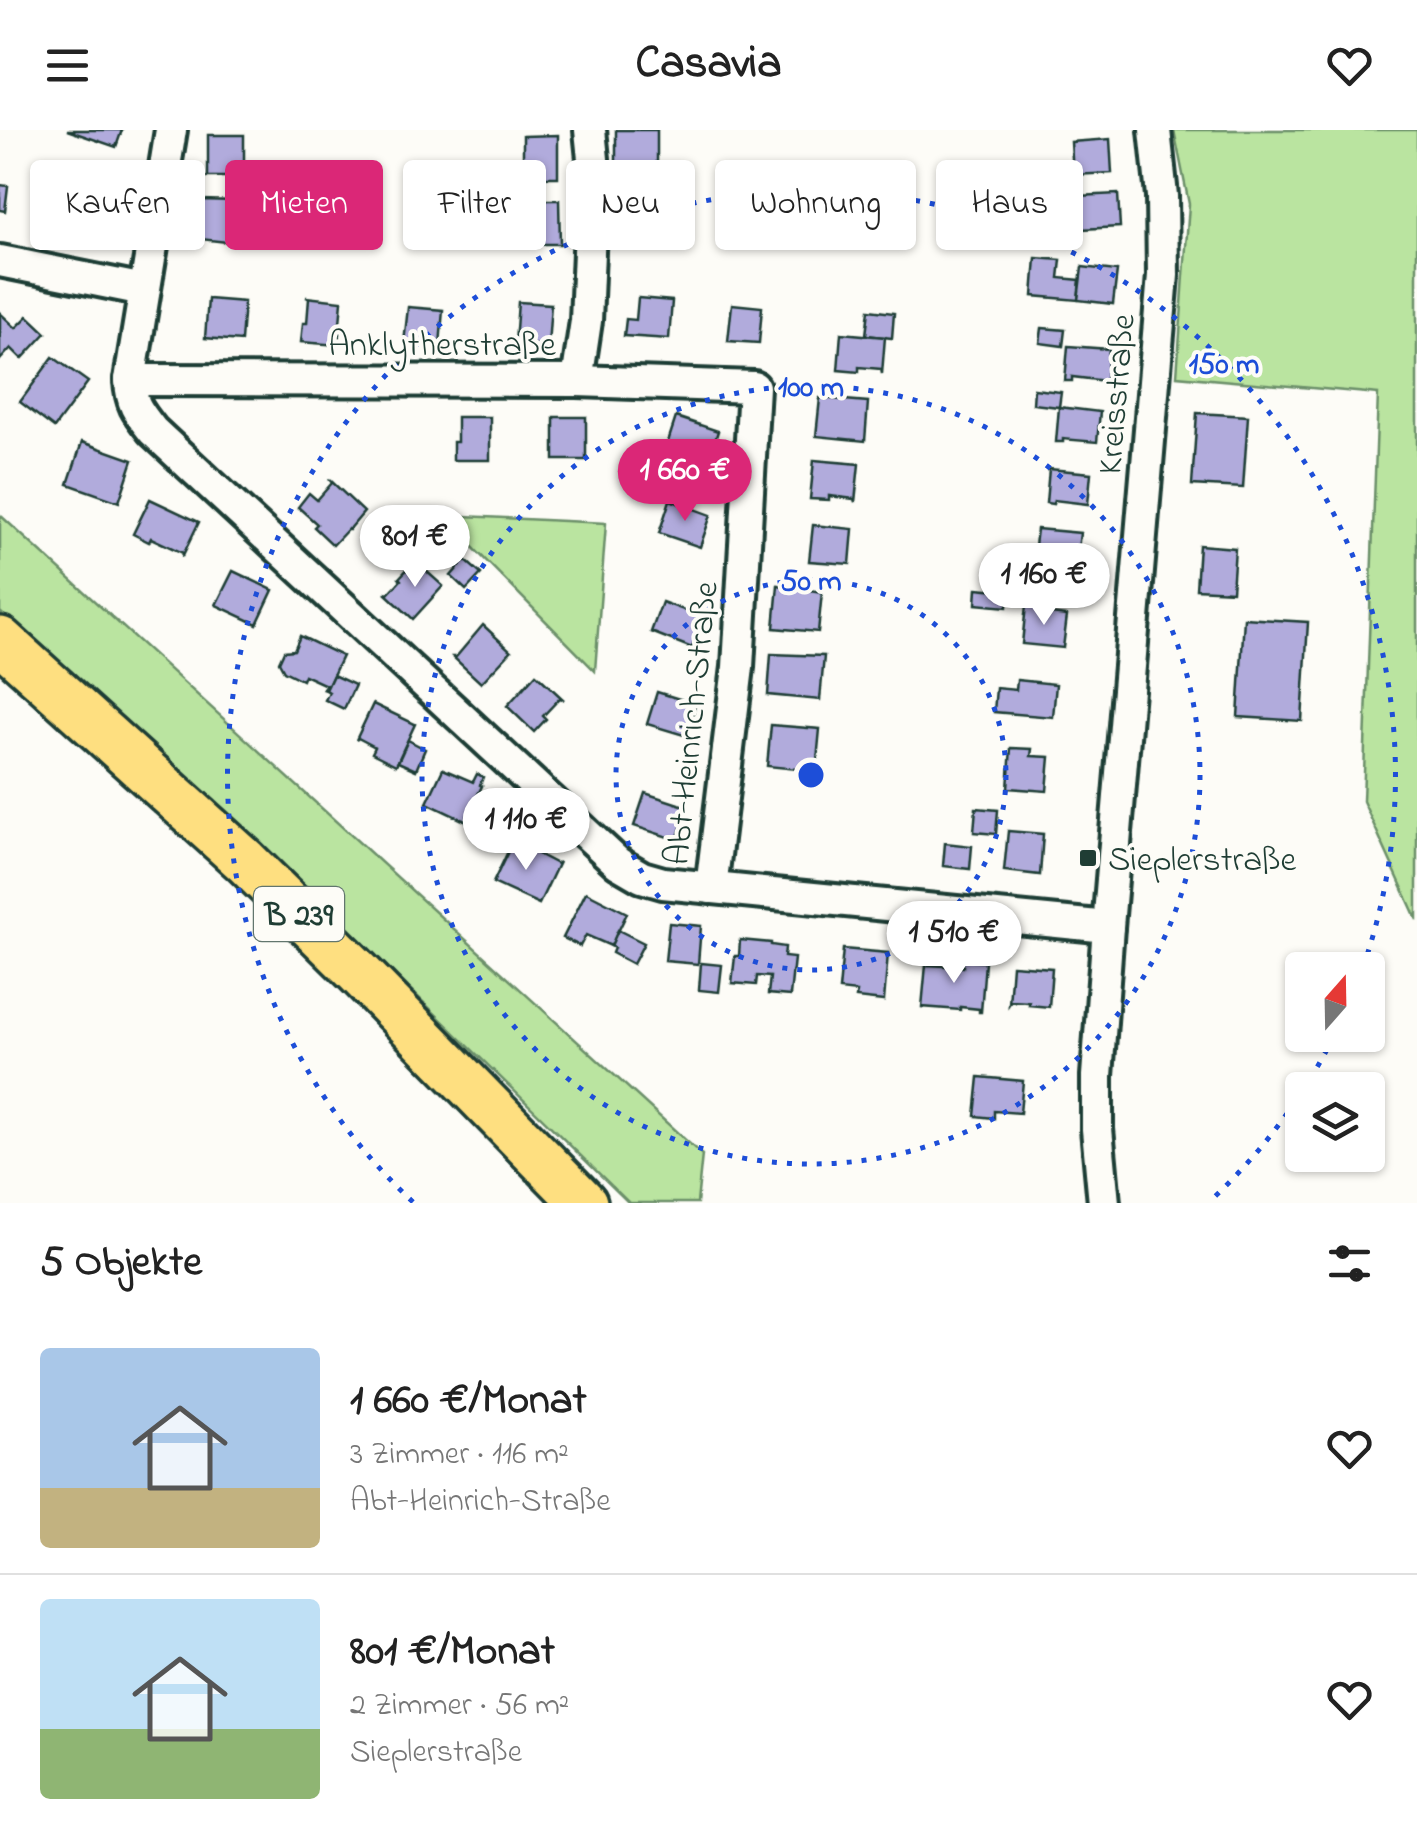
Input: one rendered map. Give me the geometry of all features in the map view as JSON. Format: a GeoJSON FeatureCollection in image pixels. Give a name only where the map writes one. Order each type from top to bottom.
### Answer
{"type":"FeatureCollection","features":[{"type":"Feature","properties":{"kind":"main road","name":"B 239"},"geometry":{"type":"LineString","coordinates":[[0,640],[245,862],[584,1203]]}},
{"type":"Feature","properties":{"kind":"street"},"geometry":{"type":"LineString","coordinates":[[171,130],[130,388],[138,412],[618,863],[642,877],[663,883],[1108,927]]}},
{"type":"Feature","properties":{"kind":"street"},"geometry":{"type":"LineString","coordinates":[[577,381],[586,321],[593,159],[590,130]]}},
{"type":"Feature","properties":{"kind":"street","name":"Kreisstraße"},"geometry":{"type":"LineString","coordinates":[[1104,1203],[1098,1076],[1163,275],[1162,196],[1154,130]]}},
{"type":"Feature","properties":{"kind":"street"},"geometry":{"type":"LineString","coordinates":[[0,261],[144,290]]}},
{"type":"Feature","properties":{"kind":"street","name":"Anklytherstraße"},"geometry":{"type":"LineString","coordinates":[[130,388],[577,381],[754,387]]}},
{"type":"Feature","properties":{"kind":"street","name":"Abt-Heinrich-Straße"},"geometry":{"type":"LineString","coordinates":[[711,888],[738,668],[754,387]]}},
{"type":"Feature","properties":{"kind":"green space"},"geometry":{"type":"Polygon","coordinates":[[[1174,130],[1417,130],[1417,920],[1363,801],[1378,394],[1177,376],[1189,204],[1174,130]]]}},
{"type":"Feature","properties":{"kind":"green space"},"geometry":{"type":"Polygon","coordinates":[[[0,515],[702,1155],[697,1203],[629,1203],[373,953],[0,612],[0,515]]]}},
{"type":"Feature","properties":{"kind":"green space"},"geometry":{"type":"Polygon","coordinates":[[[463,516],[606,523],[595,671],[455,529],[463,516]]]}},
{"type":"Feature","properties":{"kind":"building"},"geometry":{"type":"Polygon","coordinates":[[[67,130],[122,130],[116,147],[67,130]]]}},
{"type":"Feature","properties":{"kind":"building"},"geometry":{"type":"Polygon","coordinates":[[[616,130],[657,130],[657,160],[616,160],[616,130]]]}},
{"type":"Feature","properties":{"kind":"building"},"geometry":{"type":"Polygon","coordinates":[[[208,135],[244,135],[244,160],[225,160],[225,177],[208,177],[208,135]]]}},
{"type":"Feature","properties":{"kind":"building"},"geometry":{"type":"Polygon","coordinates":[[[558,135],[558,177],[546,177],[546,160],[523,160],[523,136],[558,135]]]}},
{"type":"Feature","properties":{"kind":"building"},"geometry":{"type":"Polygon","coordinates":[[[1110,139],[1112,173],[1083,174],[1083,160],[1072,160],[1071,142],[1110,139]]]}},
{"type":"Feature","properties":{"kind":"building"},"geometry":{"type":"Polygon","coordinates":[[[0,185],[8,186],[5,211],[0,210],[0,185]]]}},
{"type":"Feature","properties":{"kind":"building"},"geometry":{"type":"Polygon","coordinates":[[[1118,194],[1120,227],[1083,229],[1083,196],[1118,194]]]}},
{"type":"Feature","properties":{"kind":"building"},"geometry":{"type":"Polygon","coordinates":[[[205,200],[225,201],[225,242],[205,240],[205,200]]]}},
{"type":"Feature","properties":{"kind":"building"},"geometry":{"type":"Polygon","coordinates":[[[546,200],[559,200],[560,244],[546,244],[546,200]]]}},
{"type":"Feature","properties":{"kind":"building"},"geometry":{"type":"Polygon","coordinates":[[[1036,258],[1061,260],[1059,278],[1080,280],[1078,300],[1033,296],[1036,258]]]}},
{"type":"Feature","properties":{"kind":"building"},"geometry":{"type":"Polygon","coordinates":[[[1082,267],[1117,271],[1113,304],[1078,300],[1082,267]]]}},
{"type":"Feature","properties":{"kind":"building"},"geometry":{"type":"Polygon","coordinates":[[[306,297],[342,301],[338,345],[301,342],[303,323],[307,323],[306,297]]]}},
{"type":"Feature","properties":{"kind":"building"},"geometry":{"type":"Polygon","coordinates":[[[638,298],[672,301],[669,339],[624,336],[626,319],[636,320],[638,298]]]}},
{"type":"Feature","properties":{"kind":"building"},"geometry":{"type":"Polygon","coordinates":[[[208,299],[244,302],[241,341],[205,338],[208,299]]]}},
{"type":"Feature","properties":{"kind":"building"},"geometry":{"type":"Polygon","coordinates":[[[518,302],[551,304],[548,346],[515,343],[518,302]]]}},
{"type":"Feature","properties":{"kind":"building"},"geometry":{"type":"Polygon","coordinates":[[[732,304],[762,307],[759,343],[728,341],[732,304]]]}},
{"type":"Feature","properties":{"kind":"building"},"geometry":{"type":"Polygon","coordinates":[[[408,307],[443,310],[440,345],[404,343],[408,307]]]}},
{"type":"Feature","properties":{"kind":"building"},"geometry":{"type":"Polygon","coordinates":[[[869,310],[894,313],[892,338],[866,335],[869,310]]]}},
{"type":"Feature","properties":{"kind":"building"},"geometry":{"type":"Polygon","coordinates":[[[0,313],[16,328],[28,316],[46,333],[22,359],[11,348],[0,360],[0,313]]]}},
{"type":"Feature","properties":{"kind":"building"},"geometry":{"type":"Polygon","coordinates":[[[1042,328],[1065,330],[1063,346],[1040,343],[1042,328]]]}},
{"type":"Feature","properties":{"kind":"building"},"geometry":{"type":"Polygon","coordinates":[[[841,333],[885,337],[882,374],[881,369],[859,367],[859,372],[838,370],[841,333]]]}},
{"type":"Feature","properties":{"kind":"building"},"geometry":{"type":"Polygon","coordinates":[[[1068,346],[1109,349],[1106,381],[1072,377],[1072,381],[1065,381],[1068,346]]]}},
{"type":"Feature","properties":{"kind":"building"},"geometry":{"type":"Polygon","coordinates":[[[53,357],[88,382],[54,428],[20,402],[53,357]]]}},
{"type":"Feature","properties":{"kind":"building"},"geometry":{"type":"Polygon","coordinates":[[[1034,389],[1061,392],[1059,407],[1033,404],[1034,389]]]}},
{"type":"Feature","properties":{"kind":"building"},"geometry":{"type":"Polygon","coordinates":[[[820,398],[868,402],[865,441],[816,436],[820,398]]]}},
{"type":"Feature","properties":{"kind":"building"},"geometry":{"type":"Polygon","coordinates":[[[1059,407],[1100,412],[1097,442],[1056,442],[1059,407]]]}},
{"type":"Feature","properties":{"kind":"building"},"geometry":{"type":"Polygon","coordinates":[[[1197,413],[1248,416],[1243,488],[1192,485],[1197,413]]]}},
{"type":"Feature","properties":{"kind":"building"},"geometry":{"type":"Polygon","coordinates":[[[457,417],[490,417],[490,460],[453,460],[457,417]]]}},
{"type":"Feature","properties":{"kind":"building"},"geometry":{"type":"Polygon","coordinates":[[[554,417],[586,417],[586,460],[554,460],[554,417]]]}},
{"type":"Feature","properties":{"kind":"building"},"geometry":{"type":"Polygon","coordinates":[[[676,417],[718,431],[707,465],[665,451],[676,417]]]}},
{"type":"Feature","properties":{"kind":"building"},"geometry":{"type":"Polygon","coordinates":[[[82,442],[133,460],[119,502],[68,484],[82,442]]]}},
{"type":"Feature","properties":{"kind":"building"},"geometry":{"type":"Polygon","coordinates":[[[814,460],[859,464],[855,502],[829,496],[829,500],[810,499],[814,460]]]}},
{"type":"Feature","properties":{"kind":"building"},"geometry":{"type":"Polygon","coordinates":[[[1049,469],[1091,473],[1088,504],[1054,500],[1053,504],[1046,503],[1049,469]]]}},
{"type":"Feature","properties":{"kind":"building"},"geometry":{"type":"Polygon","coordinates":[[[329,479],[364,512],[333,545],[298,507],[309,493],[317,500],[332,483],[329,479]]]}},
{"type":"Feature","properties":{"kind":"building"},"geometry":{"type":"Polygon","coordinates":[[[150,499],[199,522],[182,557],[183,553],[133,534],[150,499]]]}},
{"type":"Feature","properties":{"kind":"building"},"geometry":{"type":"Polygon","coordinates":[[[670,500],[711,515],[700,547],[659,533],[670,500]]]}},
{"type":"Feature","properties":{"kind":"building"},"geometry":{"type":"Polygon","coordinates":[[[813,525],[853,529],[850,564],[809,561],[813,525]]]}},
{"type":"Feature","properties":{"kind":"building"},"geometry":{"type":"Polygon","coordinates":[[[1037,529],[1080,533],[1076,566],[1033,562],[1037,529]]]}},
{"type":"Feature","properties":{"kind":"building"},"geometry":{"type":"Polygon","coordinates":[[[1199,545],[1235,548],[1232,591],[1196,589],[1199,545]]]}},
{"type":"Feature","properties":{"kind":"building"},"geometry":{"type":"Polygon","coordinates":[[[465,560],[481,574],[466,590],[451,576],[465,560]]]}},
{"type":"Feature","properties":{"kind":"building"},"geometry":{"type":"Polygon","coordinates":[[[415,561],[443,586],[413,619],[385,593],[415,561]]]}},
{"type":"Feature","properties":{"kind":"building"},"geometry":{"type":"Polygon","coordinates":[[[233,571],[273,590],[257,624],[216,605],[233,571]]]}},
{"type":"Feature","properties":{"kind":"building"},"geometry":{"type":"Polygon","coordinates":[[[778,585],[822,592],[818,632],[774,628],[778,585]]]}},
{"type":"Feature","properties":{"kind":"building"},"geometry":{"type":"Polygon","coordinates":[[[977,588],[1008,591],[1007,607],[976,604],[977,588]]]}},
{"type":"Feature","properties":{"kind":"building"},"geometry":{"type":"Polygon","coordinates":[[[662,602],[703,617],[692,648],[651,632],[662,602]]]}},
{"type":"Feature","properties":{"kind":"building"},"geometry":{"type":"Polygon","coordinates":[[[1026,605],[1051,607],[1050,614],[1067,616],[1063,648],[1022,644],[1026,605]]]}},
{"type":"Feature","properties":{"kind":"building"},"geometry":{"type":"Polygon","coordinates":[[[1244,618],[1308,622],[1302,721],[1238,717],[1244,618]]]}},
{"type":"Feature","properties":{"kind":"building"},"geometry":{"type":"Polygon","coordinates":[[[483,625],[511,651],[481,683],[453,657],[483,625]]]}},
{"type":"Feature","properties":{"kind":"building"},"geometry":{"type":"Polygon","coordinates":[[[300,636],[342,656],[326,690],[326,685],[304,675],[302,680],[284,671],[279,662],[284,651],[294,650],[300,636]]]}},
{"type":"Feature","properties":{"kind":"building"},"geometry":{"type":"Polygon","coordinates":[[[771,654],[824,656],[820,700],[768,695],[771,654]]]}},
{"type":"Feature","properties":{"kind":"building"},"geometry":{"type":"Polygon","coordinates":[[[536,674],[564,700],[560,698],[543,716],[546,719],[534,732],[507,706],[536,674]]]}},
{"type":"Feature","properties":{"kind":"building"},"geometry":{"type":"Polygon","coordinates":[[[333,675],[355,685],[344,709],[325,700],[333,675]]]}},
{"type":"Feature","properties":{"kind":"building"},"geometry":{"type":"Polygon","coordinates":[[[1017,680],[1056,684],[1053,717],[994,712],[996,688],[1016,690],[1017,680]]]}},
{"type":"Feature","properties":{"kind":"building"},"geometry":{"type":"Polygon","coordinates":[[[657,692],[696,704],[687,736],[647,724],[657,692]]]}},
{"type":"Feature","properties":{"kind":"building"},"geometry":{"type":"Polygon","coordinates":[[[373,704],[415,724],[396,765],[372,753],[375,747],[356,740],[373,704]]]}},
{"type":"Feature","properties":{"kind":"building"},"geometry":{"type":"Polygon","coordinates":[[[771,725],[820,729],[816,771],[767,766],[771,725]]]}},
{"type":"Feature","properties":{"kind":"building"},"geometry":{"type":"Polygon","coordinates":[[[408,740],[425,749],[416,770],[398,762],[408,740]]]}},
{"type":"Feature","properties":{"kind":"building"},"geometry":{"type":"Polygon","coordinates":[[[1011,748],[1032,749],[1031,756],[1050,757],[1047,791],[1008,788],[1011,748]]]}},
{"type":"Feature","properties":{"kind":"building"},"geometry":{"type":"Polygon","coordinates":[[[443,769],[473,782],[477,774],[483,777],[465,821],[427,803],[443,769]]]}},
{"type":"Feature","properties":{"kind":"building"},"geometry":{"type":"Polygon","coordinates":[[[645,793],[688,807],[677,840],[634,826],[645,793]]]}},
{"type":"Feature","properties":{"kind":"building"},"geometry":{"type":"Polygon","coordinates":[[[976,808],[998,810],[996,834],[974,832],[976,808]]]}},
{"type":"Feature","properties":{"kind":"building"},"geometry":{"type":"Polygon","coordinates":[[[1008,831],[1043,834],[1040,875],[1004,871],[1008,831]]]}},
{"type":"Feature","properties":{"kind":"building"},"geometry":{"type":"Polygon","coordinates":[[[513,841],[559,862],[539,904],[493,883],[513,841]]]}},
{"type":"Feature","properties":{"kind":"building"},"geometry":{"type":"Polygon","coordinates":[[[945,843],[972,846],[970,869],[943,866],[945,843]]]}},
{"type":"Feature","properties":{"kind":"building"},"geometry":{"type":"Polygon","coordinates":[[[586,892],[627,913],[611,946],[586,935],[580,946],[563,938],[586,892]]]}},
{"type":"Feature","properties":{"kind":"building"},"geometry":{"type":"Polygon","coordinates":[[[669,923],[701,926],[698,964],[665,961],[669,923]]]}},
{"type":"Feature","properties":{"kind":"building"},"geometry":{"type":"Polygon","coordinates":[[[618,930],[644,943],[633,964],[612,953],[618,930]]]}},
{"type":"Feature","properties":{"kind":"building"},"geometry":{"type":"Polygon","coordinates":[[[740,940],[785,947],[784,957],[794,958],[790,996],[768,994],[770,977],[757,976],[756,985],[732,983],[740,940]]]}},
{"type":"Feature","properties":{"kind":"building"},"geometry":{"type":"Polygon","coordinates":[[[843,949],[888,953],[884,1001],[856,998],[857,992],[839,990],[843,949]]]}},
{"type":"Feature","properties":{"kind":"building"},"geometry":{"type":"Polygon","coordinates":[[[963,960],[985,962],[981,1012],[960,1007],[922,1007],[926,965],[963,967],[963,960]]]}},
{"type":"Feature","properties":{"kind":"building"},"geometry":{"type":"Polygon","coordinates":[[[701,963],[722,965],[719,992],[699,990],[701,963]]]}},
{"type":"Feature","properties":{"kind":"building"},"geometry":{"type":"Polygon","coordinates":[[[1012,965],[1052,968],[1049,1007],[1029,1002],[1009,1004],[1012,965]]]}},
{"type":"Feature","properties":{"kind":"building"},"geometry":{"type":"Polygon","coordinates":[[[979,1077],[1023,1081],[1020,1113],[994,1111],[994,1118],[975,1116],[979,1077]]]}},
{"type":"Feature","properties":{"kind":"place","name":"Sieplerstraße"},"geometry":{"type":"Point","coordinates":[1088,858]}}]}
